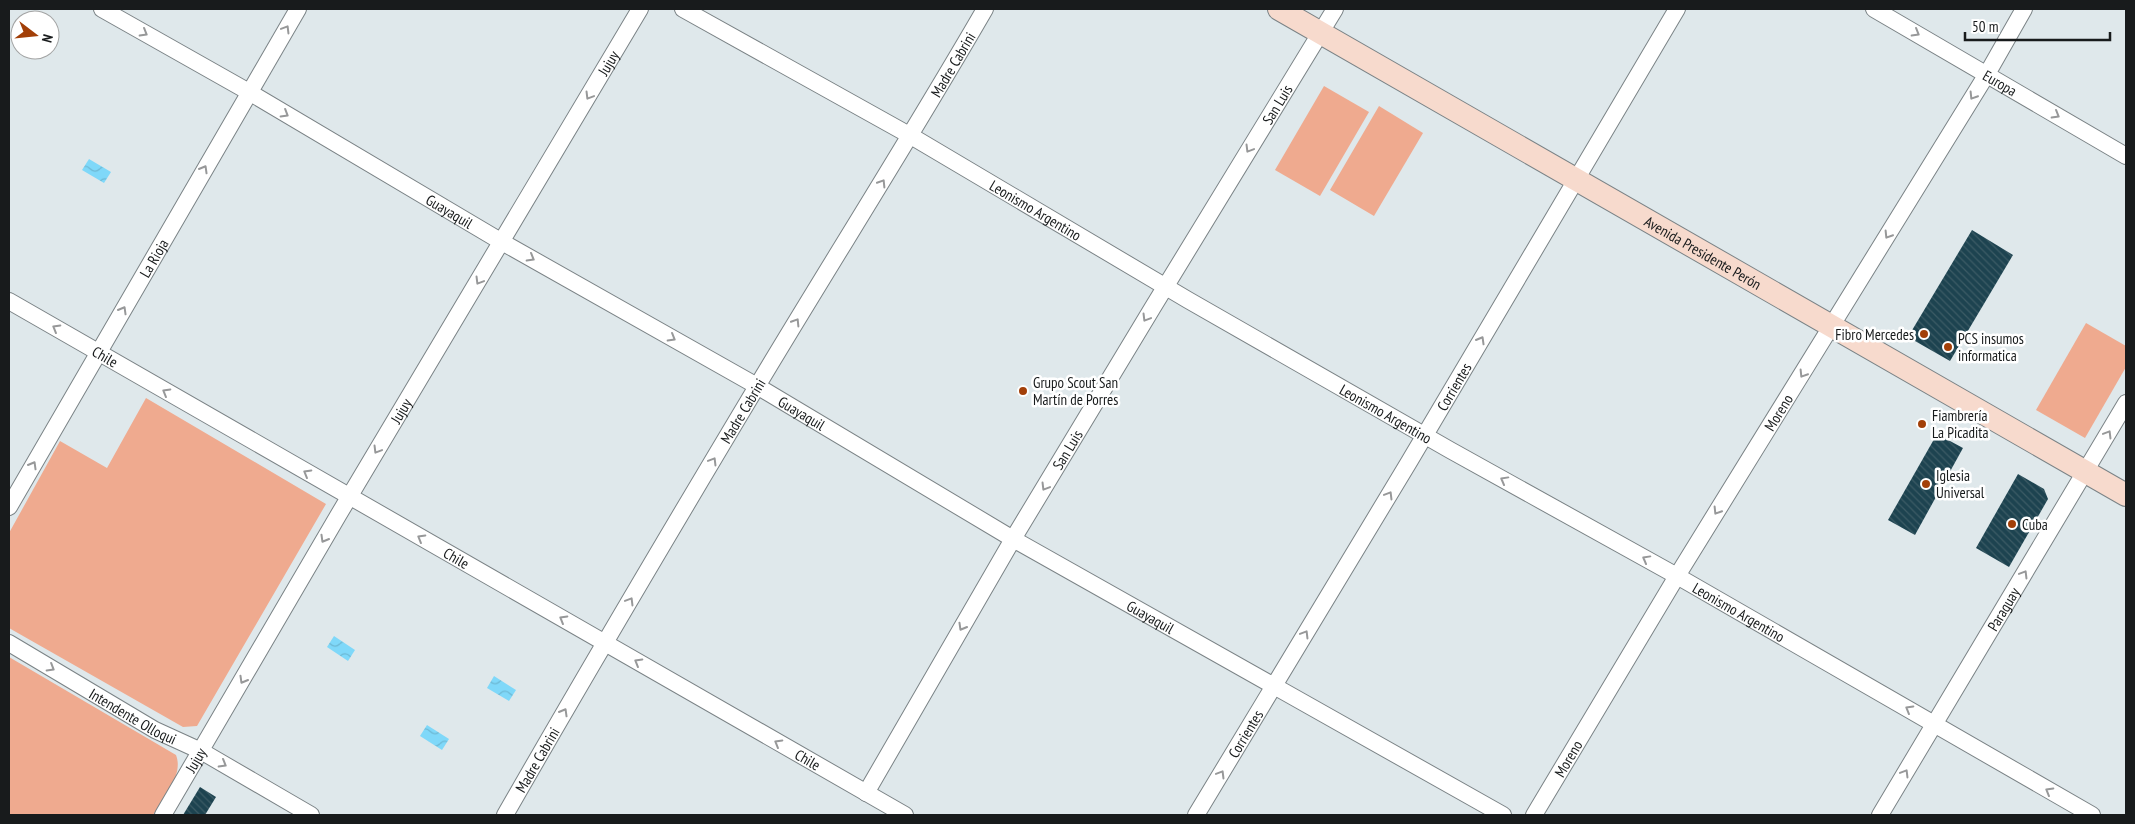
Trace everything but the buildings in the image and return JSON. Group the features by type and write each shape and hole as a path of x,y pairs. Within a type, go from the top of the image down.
{"main road":[{"name":"Avenida Presidente Perón","path":"1279,9 2126,495"}],"street":[{"name":"Guayaquil","path":"102,9 249,92 502,242 757,386 1013,539 1502,815"},
{"name":"La Rioja","path":"9,507 298,9"},
{"name":"Jujuy","path":"163,815 349,497 640,9"},
{"name":"Leonismo Argentino","path":"683,9 911,136 1425,435 1677,576 2092,815"},
{"name":"Madre Cabrini","path":"505,815 757,386 911,136 985,9"},
{"name":"San Luis","path":"866,793 1013,539 1335,9"},
{"name":"Corrientes","path":"1196,815 1425,435 1678,9"},
{"name":"Europa","path":"1874,9 2126,156"},
{"name":"Moreno","path":"1534,815 1677,576 1987,74 2024,9"},
{"name":"Chile","path":"9,301 904,815"},
{"name":"Paraguay","path":"1880,815 2126,403"},
{"name":"Intendente Olloqui","path":"9,643 155,730 201,751 311,815"}],"shaded area":[{"path":"1324,86 1369,112 1320,196 1275,170"},
{"path":"1379,106 1423,133 1374,216 1330,190"},
{"path":"2086,323 2126,346 2126,367 2085,438 2036,410"},
{"path":"146,398 326,504 197,726 183,727 9,628 9,533 60,441 107,468"},
{"path":"9,657 176,755 178,763 175,779 153,815 9,815"}],"water":[{"path":"89,159 111,172 104,183 82,170"},
{"path":"334,636 355,650 348,661 327,647"},
{"path":"494,676 516,690 509,701 487,688"},
{"path":"427,725 449,739 442,750 420,736"}],"place":[{"name":"Fibro Mercedes","path":"1924,334"},
{"name":"PCS insumos informatica","path":"1948,347"},
{"name":"Grupo Scout San Martín de Porres","path":"1023,391"},
{"name":"Fiambrería La Picadita","path":"1922,424"},
{"name":"Iglesia Universal","path":"1926,484"},
{"name":"Cuba","path":"2012,524"}]}
